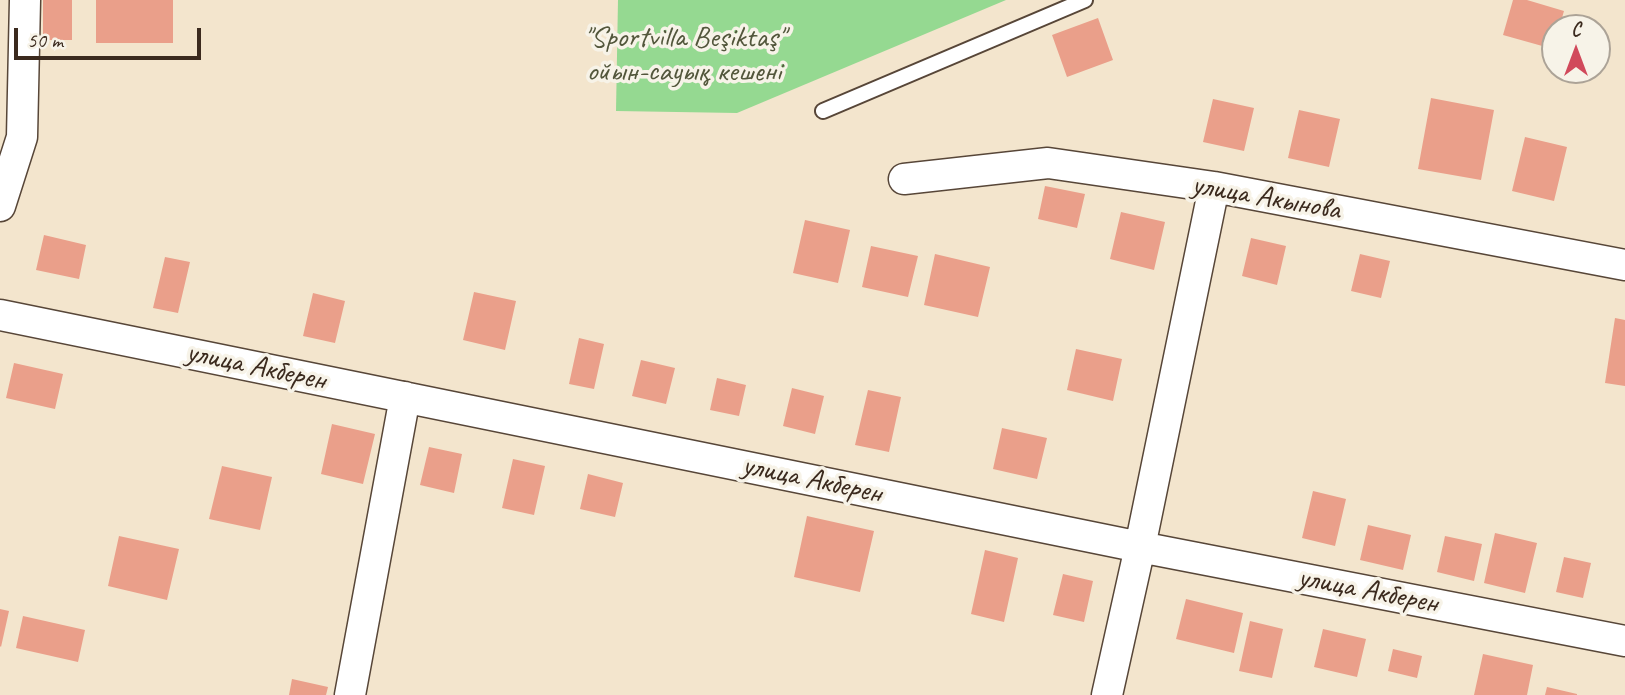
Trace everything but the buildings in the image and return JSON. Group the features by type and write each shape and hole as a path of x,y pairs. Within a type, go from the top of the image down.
{"street":[{"path":"0,206 22,137 25,0"},
{"name":"улица Акынова","path":"904,179 1048,163 1214,187 1625,265"},
{"path":"1107,695 1214,187"},
{"name":"улица Акберен","path":"0,315 1140,547 1625,641"},
{"path":"350,695 405,397"}],"lane":[{"path":"823,111 1085,0"}],"green space":[{"name":"\"Sportvilla Beşiktaş\" ойын-сауық кешені","path":"618,0 1006,0 737,113 616,111"}]}
